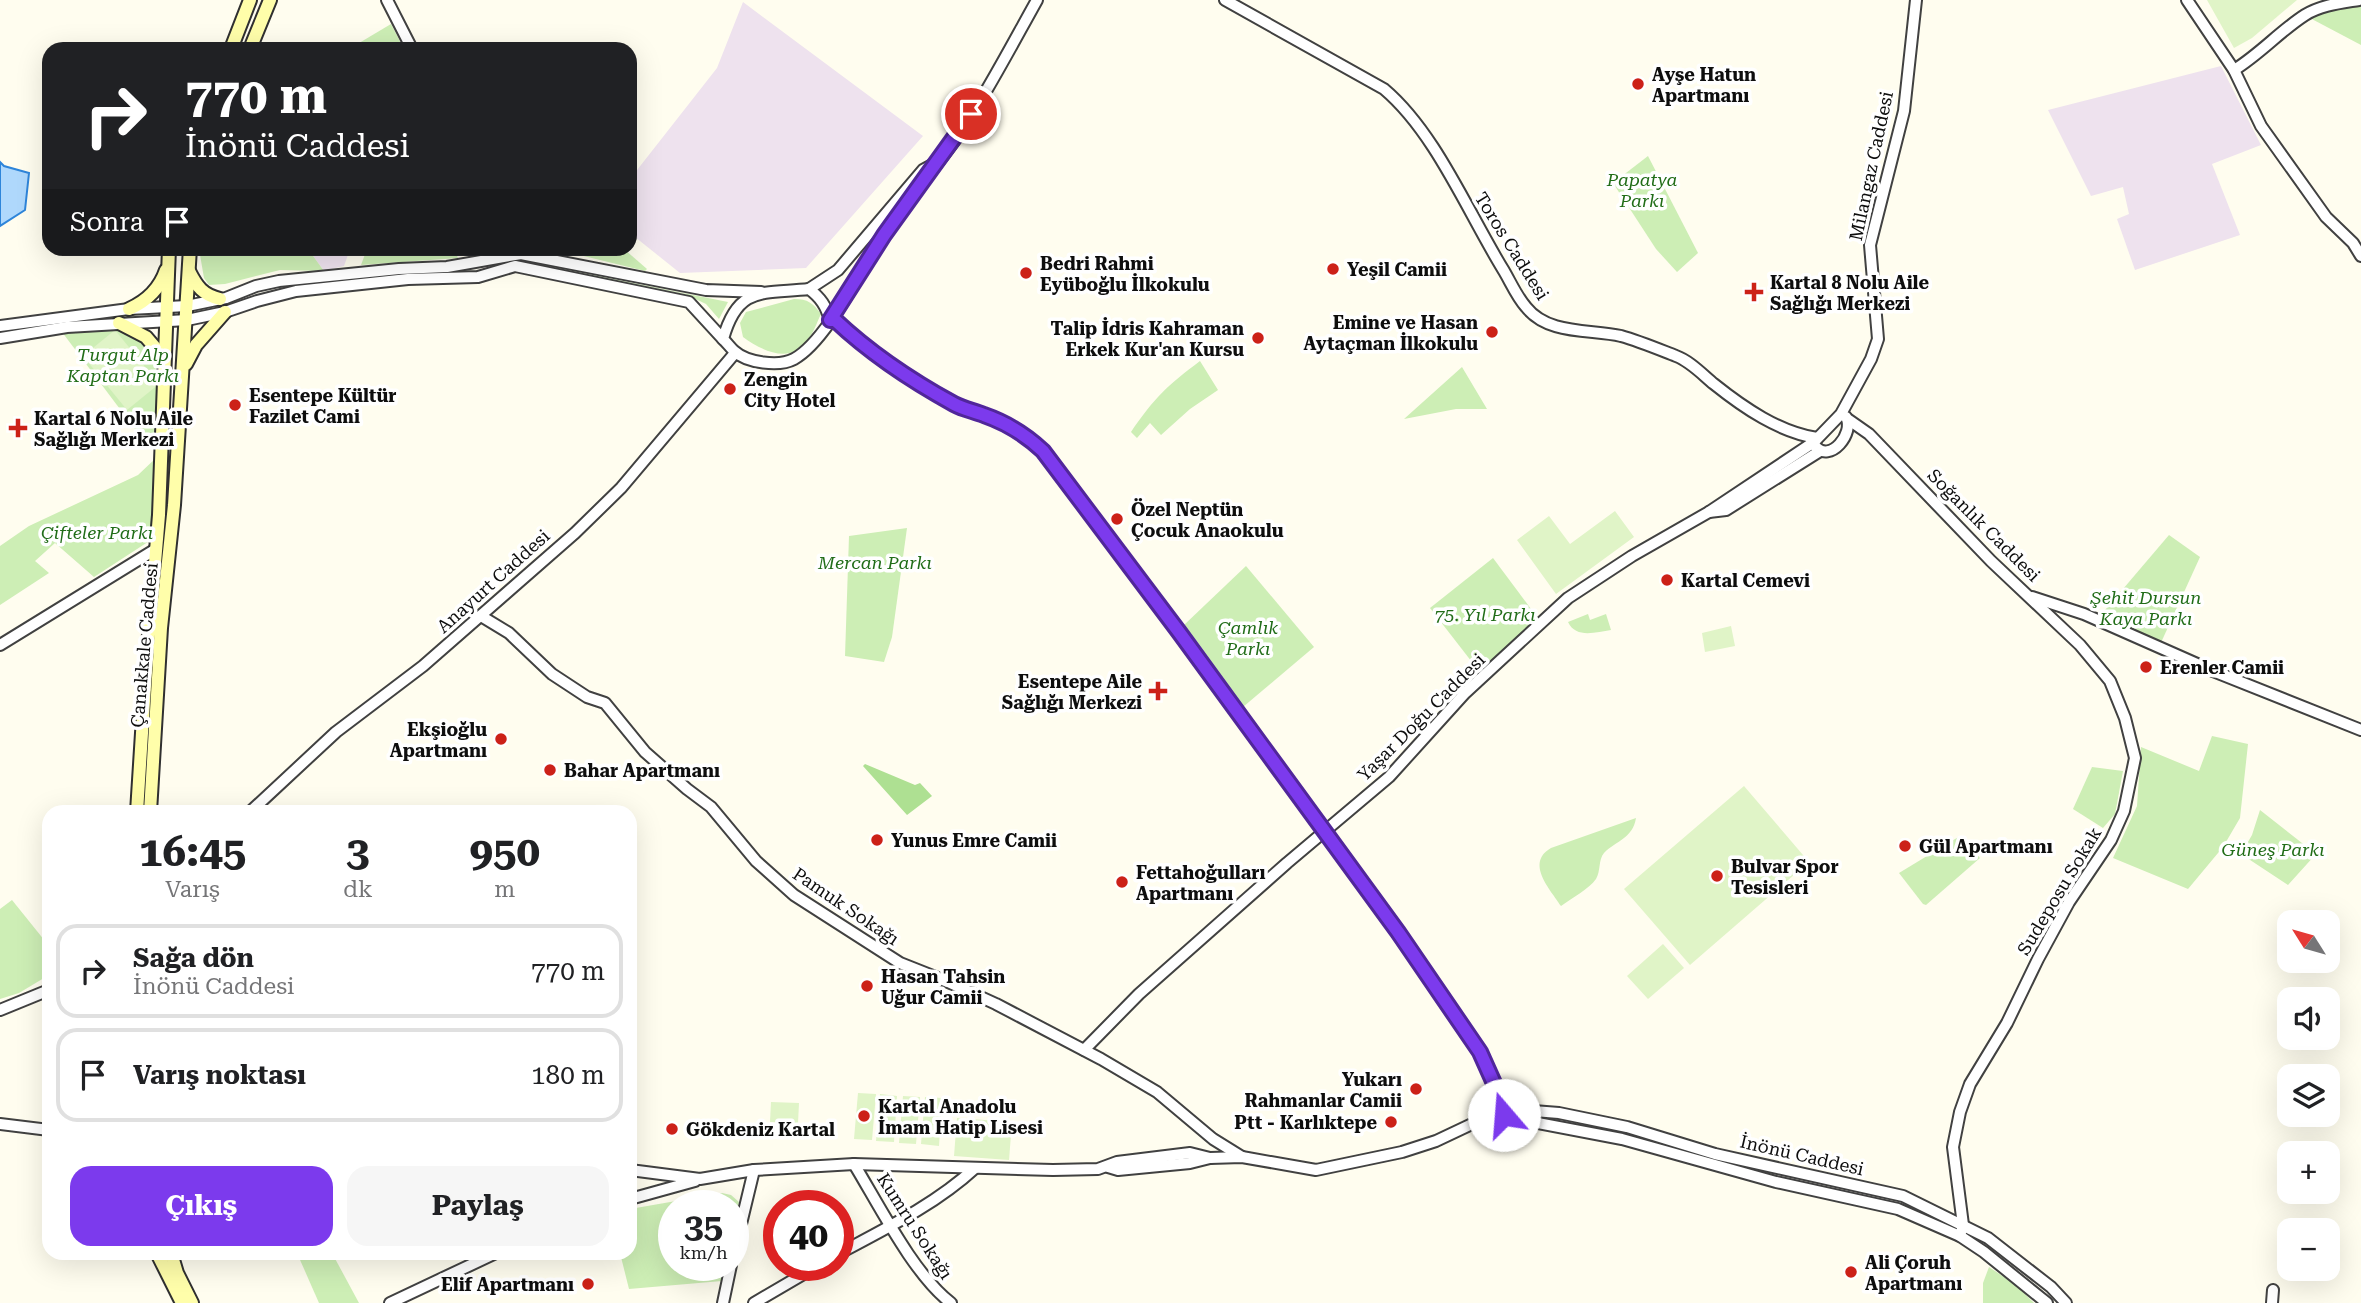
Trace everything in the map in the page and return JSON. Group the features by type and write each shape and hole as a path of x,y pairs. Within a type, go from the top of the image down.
{"main road":[{"path":"233,42 250,0"},
{"path":"253,42 270,0"},
{"name":"Çanakkale Caddesi","path":"138,805 156,549 169,256"},
{"name":"Çanakkale Caddesi","path":"150,805 161,628 174,508 190,256"},
{"path":"129,309 154,292 169,263"},
{"path":"189,271 207,296 220,299"},
{"path":"183,370 195,345 225,312"},
{"path":"119,323 146,337 164,364"},
{"path":"160,1260 182,1303"},
{"path":"172,1260 192,1303"}],"street":[{"path":"387,0 408,42"},
{"path":"0,338 67,327 187,320 296,291 408,279 478,277 515,266 689,302 735,353 759,362 791,361 808,350 884,235 961,130 1037,0"},
{"name":"Toros Caddesi","path":"1225,0 1374,83 1403,105 1423,132 1526,308 1537,317 1563,328 1622,337 1681,358 1735,400 1817,444"},
{"name":"Milangaz Caddesi","path":"1846,421 1878,339 1870,245 1904,111 1916,0"},
{"path":"2187,0 2234,70 2267,134 2326,217 2353,243 2361,256"},
{"path":"2234,70 2256,56 2307,14 2332,5 2359,0"},
{"path":"545,256 706,290 737,293 809,289 838,270 923,170 936,162"},
{"path":"0,326 129,309 187,306 279,281 447,267 498,256"},
{"path":"521,256 522,267"},
{"path":"809,289 820,298 830,320"},
{"path":"723,339 733,311 743,301 761,292"},
{"path":"637,1197 700,1179 754,1170 855,1164 1053,1170 1108,1167 1118,1170 1190,1163 1210,1158 1242,1157 1316,1170 1402,1152 1436,1141 1497,1114 1497,1090 1480,1052 1398,932 1043,451 1028,437 1006,423 957,405 922,385 881,358 835,320 830,320"},
{"name":"Anayurt Caddesi","path":"258,805 336,732 424,666 575,533 621,488 735,353"},
{"path":"1846,421 1832,450 1827,453 1817,444 1846,421"},
{"name":"Soğanlık Caddesi","path":"1846,421 1869,434 1991,561 2029,596 2084,614 2213,671 2361,730"},
{"name":"Yaşar Doğu Caddesi","path":"1084,1050 1139,994 1389,778 1465,693 1568,598 1817,444"},
{"path":"0,645 156,549"},
{"name":"Sudeposu Sokak","path":"1962,1231 1952,1147 1970,1084 2007,1023 2069,902 2111,839 2124,811 2135,758 2125,718 2110,681 2080,645 2029,596"},
{"name":"Pamuk Sokağı","path":"481,616 509,633 552,674 587,697 605,704 645,752 711,807 756,861 794,895 900,963 959,986 1084,1050 1157,1092 1213,1139 1242,1157"},
{"path":"0,1010 42,993"},
{"name":"İnönü Caddesi","path":"1497,1114 1622,1139 1776,1182 1898,1209 1962,1231 2003,1249 2066,1303"},
{"path":"0,1124 42,1129"},
{"name":"Kumru Sokağı","path":"855,1164 890,1226 936,1291 951,1303"},
{"path":"854,1245 960,1182 975,1168"},
{"path":"749,1191 754,1170"},
{"path":"637,1171 700,1179"},
{"path":"646,1195 658,1189 662,1175"},
{"name":"İnönü Caddesi","path":"1962,1231 2047,1303"},
{"path":"390,1303 481,1260"},
{"path":"723,1303 728,1281"},
{"path":"754,1303 792,1281"},
{"path":"2272,1303 2273,1290"}],"shaded area":[{"path":"743,2 923,136 806,268 680,273 637,239 637,170 717,68"},
{"path":"2221,66 2261,145 2212,164 2240,235 2135,270 2117,219 2129,214 2123,187 2091,196 2048,110"},
{"path":"313,256 348,256 344,266 324,271"}],"green space":[{"path":"2207,0 2297,0 2252,38 2234,48"},
{"path":"2361,4 2361,45 2308,17"},
{"path":"391,24 400,42 361,42"},
{"name":"Papatya Parkı","path":"1648,156 1698,253 1677,272 1656,249 1613,183"},
{"path":"200,256 313,256 324,271 280,270 225,284 209,285 204,278"},
{"path":"364,256 458,258 361,265"},
{"path":"584,256 632,256 647,269 645,271"},
{"path":"524,261 728,302 719,319 706,304 685,294"},
{"path":"794,299 810,302 821,314 810,337 801,348 785,354 776,353 767,351 743,337 740,323 746,312"},
{"name":"Turgut Alp Kaptan Parkı","path":"109,324 140,337 159,365 156,445 150,449 62,332"},
{"path":"115,330 159,384 127,410 83,356"},
{"path":"1200,361 1218,390 1190,409 1161,435 1150,423 1137,438 1131,432 1147,410 1170,385"},
{"path":"1462,367 1487,409 1456,409 1404,419"},
{"name":"Çifteler Parkı","path":"157,457 154,538 94,577 55,543 35,561 49,573 0,605 0,546 29,526 138,475"},
{"path":"1615,511 1634,537 1556,594 1517,540 1549,516 1570,544"},
{"name":"Mercan Parkı","path":"907,528 892,637 884,662 845,656 849,536"},
{"name":"Şehit Dursun Kaya Parkı","path":"2169,535 2200,557 2159,647 2100,616"},
{"name":"75. Yıl Parkı","path":"1493,558 1537,617 1482,675 1430,608"},
{"name":"Çamlık Parkı","path":"1246,566 1314,647 1243,707 1184,625"},
{"path":"1588,614 1590,620 1606,614 1611,630 1581,633 1568,622"},
{"path":"1731,626 1735,646 1705,652 1702,633"},
{"path":"2212,736 2248,744 2240,818 2223,847 2188,889 2113,858 2137,806 2141,747 2199,771"},
{"path":"865,764 915,785 920,783 932,796 907,815 863,766"},
{"path":"2092,767 2123,771 2115,814 2103,828 2073,809"},
{"name":"Bulvar Spor Tesisleri","path":"1744,786 1809,862 1690,965 1624,889"},
{"name":"Güneş Parkı","path":"2260,810 2316,854 2288,885 2241,854 2252,835"},
{"path":"1636,818 1628,835 1604,853 1598,876 1593,883 1561,906 1542,876 1540,861 1544,854 1551,848"},
{"path":"1960,836 1980,858 1926,905 1923,904 1899,873"},
{"path":"12,900 42,937 42,979 19,993 0,999 0,909"},
{"path":"1663,944 1684,968 1648,999 1627,976"},
{"path":"858,1093 876,1094 872,1140 854,1139"},
{"path":"880,1094 897,1096 894,1142 876,1141"},
{"path":"903,1096 920,1097 916,1144 899,1143"},
{"path":"925,1097 942,1098 939,1146 921,1144"},
{"path":"771,1102 799,1103 798,1123 770,1122"},
{"path":"957,1118 1012,1122 1009,1160 954,1156"},
{"path":"658,1204 658,1281 722,1281 629,1289 622,1260 637,1260 637,1208"},
{"path":"300,1260 336,1260 359,1303 319,1303"},
{"path":"1989,1267 2016,1285 2034,1303 1983,1303 1983,1283"}],"water":[{"path":"0,162 4,166 29,173 25,210 0,226"}],"place":[{"name":"Ayşe Hatun Apartmanı","path":"1638,84"},
{"name":"Yeşil Camii","path":"1333,269"},
{"name":"Bedri Rahmi Eyüboğlu İlkokulu","path":"1026,273"},
{"name":"Kartal 8 Nolu Aile Sağlığı Merkezi","path":"1754,292"},
{"name":"Emine ve Hasan Aytaçman İlkokulu","path":"1492,332"},
{"name":"Talip İdris Kahraman Erkek Kur'an Kursu","path":"1258,338"},
{"name":"Zengin City Hotel","path":"730,389"},
{"name":"Esentepe Kültür Fazilet Cami","path":"235,405"},
{"name":"Kartal 6 Nolu Aile Sağlığı Merkezi","path":"18,428"},
{"name":"Özel Neptün Çocuk Anaokulu","path":"1117,519"},
{"name":"Kartal Cemevi","path":"1667,580"},
{"name":"Erenler Camii","path":"2146,667"},
{"name":"Esentepe Aile Sağlığı Merkezi","path":"1158,691"},
{"name":"Ekşioğlu Apartmanı","path":"501,739"},
{"name":"Bahar Apartmanı","path":"550,770"},
{"name":"Yunus Emre Camii","path":"877,840"},
{"name":"Gül Apartmanı","path":"1905,846"},
{"name":"Bulvar Spor Tesisleri","path":"1717,876"},
{"name":"Fettahoğulları Apartmanı","path":"1122,882"},
{"name":"Hasan Tahsin Uğur Camii","path":"867,986"},
{"name":"Yukarı Rahmanlar Camii","path":"1416,1089"},
{"name":"Kartal Anadolu İmam Hatip Lisesi","path":"864,1116"},
{"name":"Ptt - Karlıktepe","path":"1391,1122"},
{"name":"Gökdeniz Kartal","path":"672,1129"},
{"name":"Ali Çoruh Apartmanı","path":"1851,1272"},
{"name":"Elif Apartmanı","path":"588,1284"}],"route":[{"path":"971,114 884,235 830,320 835,320 881,358 922,385 957,405 1006,423 1028,437 1043,451 1398,932 1480,1052 1497,1090 1504,1115"}]}
